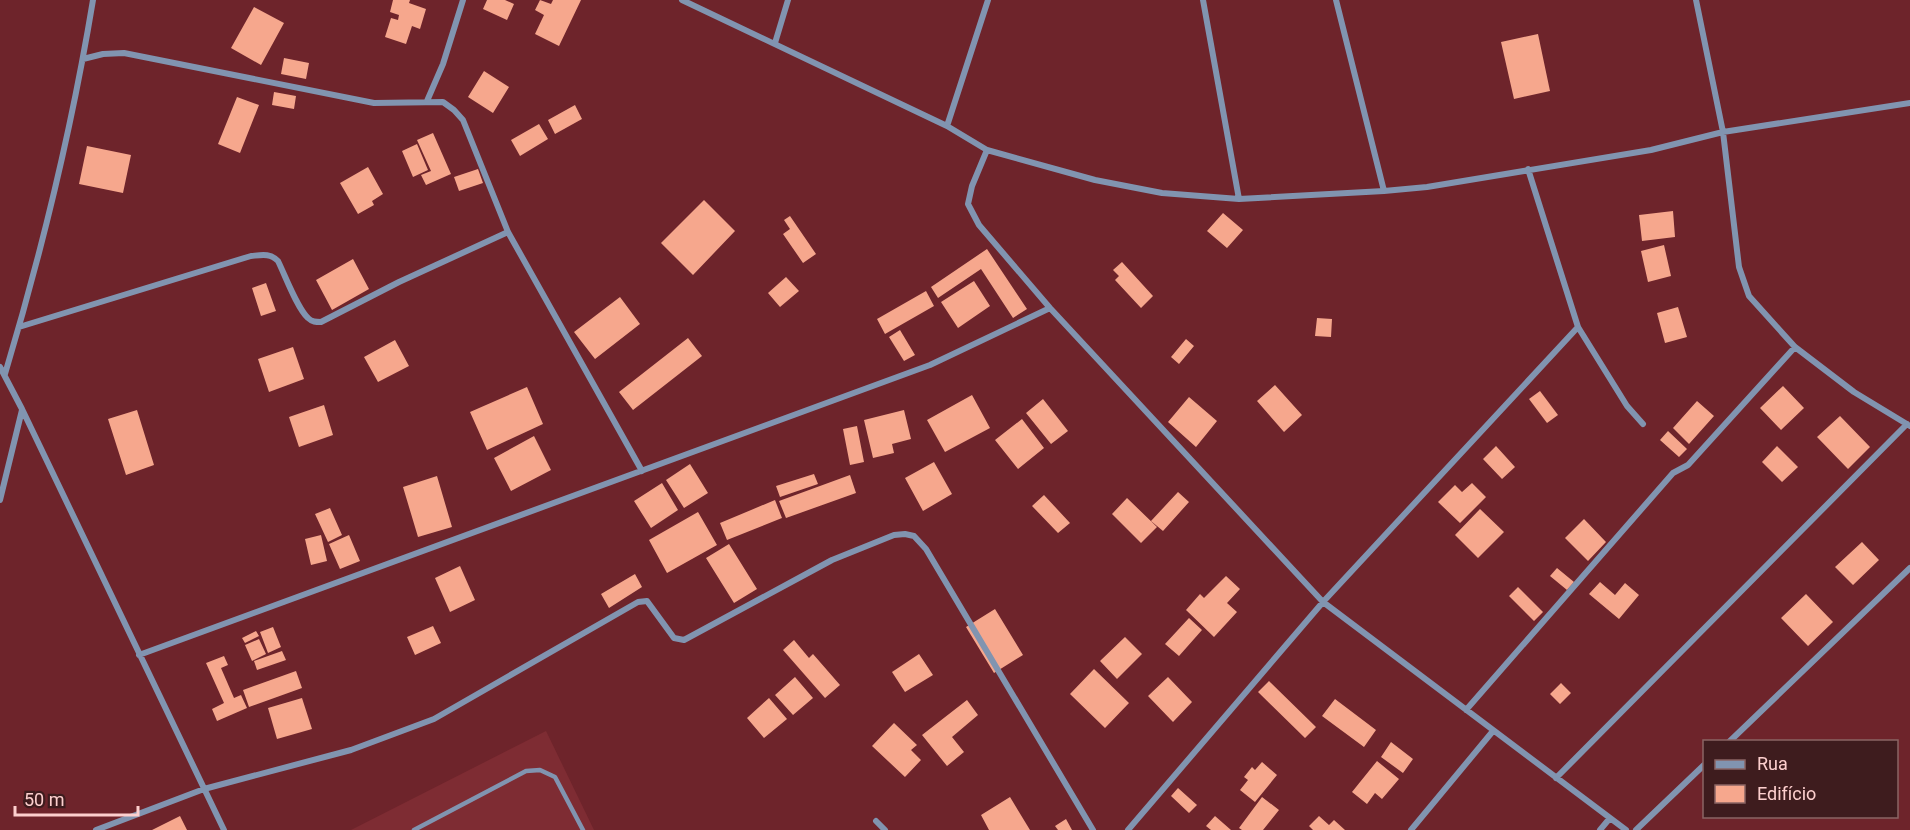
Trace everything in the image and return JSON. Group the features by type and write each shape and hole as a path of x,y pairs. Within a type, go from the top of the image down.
{"street":[{"path":"5,374 55,195 93,0"},
{"path":"428,101 463,0"},
{"path":"682,0 947,126 987,150 1095,180 1162,193 1239,199 1426,187 1651,150 1723,132 1910,103"},
{"path":"775,43 788,0"},
{"path":"947,126 988,0"},
{"path":"1203,0 1239,199"},
{"path":"1336,0 1384,191"},
{"path":"1556,778 1908,425 1854,392 1796,346 1749,296 1739,267 1723,132 1696,0"},
{"path":"83,59 103,54 124,53 374,103 443,102 454,110 463,120 508,232 642,471"},
{"path":"987,150 972,186 968,204 979,225 1050,308 1323,602 1626,830"},
{"path":"1528,169 1578,327 1627,406 1643,424"},
{"path":"19,327 251,256 265,254 274,256 279,261 308,318 314,322 321,322 399,282 508,232"},
{"path":"139,655 930,364 1050,308"},
{"path":"1128,830 1323,602 1578,327"},
{"path":"1466,710 1673,473 1688,465 1796,346"},
{"path":"0,367 224,830"},
{"path":"0,500 22,410"},
{"path":"96,830 204,789 351,750 434,719 638,602 647,601 674,638 684,640 832,560 894,535 905,534 914,536 926,549 1093,830"},
{"path":"1730,740 1910,568"},
{"path":"1411,830 1493,731"},
{"path":"1636,830 1703,766"},
{"path":"1600,830 1610,818"},
{"path":"876,821 885,830"}],"lane":[{"path":"414,830 423,828 526,771 540,770 555,777 583,830"}],"shaded area":[{"path":"546,731 594,830 351,830"}],"building":[{"path":"393,0 410,0 409,3 426,9 420,29 412,26 406,44 385,37 391,18 398,20 399,15 390,12"},
{"path":"487,0 505,0 514,4 507,20 483,9"},
{"path":"540,0 551,4 553,0 581,0 559,46 535,34 544,15 535,10"},
{"path":"254,7 284,23 261,65 231,48"},
{"path":"1538,34 1550,91 1514,99 1501,42"},
{"path":"284,58 309,63 306,79 281,74"},
{"path":"484,71 509,87 493,113 468,97"},
{"path":"274,92 296,96 294,109 272,105"},
{"path":"237,97 259,105 240,153 218,144"},
{"path":"575,105 582,119 555,134 548,120"},
{"path":"539,124 548,139 520,156 511,140"},
{"path":"433,133 451,174 426,185 421,175 431,171 417,140"},
{"path":"417,144 428,170 413,177 402,151"},
{"path":"87,146 131,155 123,193 79,184"},
{"path":"368,167 383,194 372,201 374,205 358,214 340,183"},
{"path":"478,169 483,183 459,191 454,177"},
{"path":"704,200 735,231 693,275 661,243"},
{"path":"1673,211 1675,237 1642,241 1639,215"},
{"path":"1223,213 1243,230 1227,248 1207,231"},
{"path":"790,216 816,254 803,263 783,234 790,229 784,220"},
{"path":"1664,245 1671,276 1648,282 1641,251"},
{"path":"987,249 1027,309 1013,318 981,269 938,298 931,287"},
{"path":"353,259 369,289 332,310 316,280"},
{"path":"1122,262 1153,296 1141,308 1115,280 1119,276 1113,270"},
{"path":"786,277 799,291 780,307 768,293"},
{"path":"974,281 990,306 958,328 941,302"},
{"path":"266,283 276,311 261,316 252,288"},
{"path":"926,291 934,306 885,334 877,319"},
{"path":"620,297 640,324 595,359 574,332"},
{"path":"1678,307 1687,337 1665,343 1657,313"},
{"path":"1317,318 1332,319 1331,337 1315,336"},
{"path":"900,330 915,355 904,361 889,337"},
{"path":"688,338 702,356 633,410 619,392"},
{"path":"1186,339 1194,346 1179,364 1171,357"},
{"path":"395,340 409,366 378,382 364,357"},
{"path":"293,347 304,379 269,392 258,359"},
{"path":"1275,385 1302,415 1284,432 1257,401"},
{"path":"1783,386 1804,408 1781,430 1760,408"},
{"path":"527,387 543,424 487,450 470,412"},
{"path":"1540,391 1558,415 1547,423 1529,399"},
{"path":"972,395 990,428 945,452 927,420"},
{"path":"1189,397 1217,421 1196,447 1168,422"},
{"path":"1043,399 1068,431 1051,444 1026,413"},
{"path":"1697,401 1714,416 1689,444 1673,428"},
{"path":"324,405 333,435 299,447 289,417"},
{"path":"137,410 154,465 126,475 108,419"},
{"path":"904,410 911,439 892,444 894,453 873,458 864,420"},
{"path":"1840,416 1870,447 1848,469 1817,437"},
{"path":"1022,419 1044,448 1018,469 995,440"},
{"path":"857,426 864,462 850,465 843,429"},
{"path":"1668,431 1687,449 1679,457 1660,440"},
{"path":"534,436 551,470 511,491 494,458"},
{"path":"1496,446 1515,467 1502,479 1483,459"},
{"path":"1777,446 1798,467 1782,482 1762,462"},
{"path":"934,462 952,494 923,511 905,478"},
{"path":"690,464 708,493 684,508 666,480"},
{"path":"814,474 818,484 780,497 776,486"},
{"path":"850,475 856,493 786,518 779,501"},
{"path":"437,476 452,527 418,537 403,487"},
{"path":"662,483 678,510 651,528 634,501"},
{"path":"1472,483 1486,497 1460,523 1438,502 1455,485 1462,492"},
{"path":"1178,492 1189,502 1163,531 1151,521"},
{"path":"1044,495 1070,523 1058,533 1032,506"},
{"path":"1127,498 1157,527 1141,543 1112,514"},
{"path":"775,500 782,518 727,540 720,523"},
{"path":"330,508 342,535 328,542 315,514"},
{"path":"1480,509 1504,532 1478,558 1455,535"},
{"path":"698,512 717,545 667,573 649,540"},
{"path":"1584,519 1606,542 1588,561 1565,538"},
{"path":"321,535 327,561 311,565 305,539"},
{"path":"349,535 360,561 340,569 329,544"},
{"path":"1862,542 1879,560 1853,585 1835,567"},
{"path":"729,544 757,589 734,603 706,558"},
{"path":"460,566 475,600 450,612 435,578"},
{"path":"1557,568 1574,582 1567,590 1550,576"},
{"path":"635,574 642,587 609,608 601,594"},
{"path":"1226,576 1240,589 1227,603 1237,612 1214,637 1186,610 1200,594 1204,598"},
{"path":"1600,582 1615,595 1625,583 1639,595 1619,619 1589,594"},
{"path":"1518,587 1543,612 1534,621 1509,596"},
{"path":"1806,594 1833,622 1808,646 1781,618"},
{"path":"995,609 1023,655 994,673 966,627"},
{"path":"1189,618 1202,630 1179,656 1165,644"},
{"path":"433,626 441,643 415,655 407,637"},
{"path":"273,627 281,647 268,653 260,632"},
{"path":"256,631 259,636 245,643 242,638"},
{"path":"1125,637 1142,654 1117,679 1100,661"},
{"path":"259,639 266,654 252,661 245,645"},
{"path":"794,640 809,658 813,654 840,685 825,698 783,650"},
{"path":"282,651 286,660 257,670 254,661"},
{"path":"919,654 933,675 905,692 892,672"},
{"path":"224,656 228,665 221,668 234,698 241,695 247,708 217,721 212,709 224,703 206,663"},
{"path":"1094,669 1129,703 1105,728 1070,694"},
{"path":"296,671 302,688 249,707 243,690"},
{"path":"795,677 813,698 793,715 775,695"},
{"path":"1168,677 1192,702 1173,722 1148,696"},
{"path":"1269,681 1316,727 1305,738 1258,692"},
{"path":"1561,683 1571,693 1560,704 1550,694"},
{"path":"302,698 312,729 277,739 268,708"},
{"path":"769,698 787,719 764,738 747,718"},
{"path":"1335,699 1376,730 1364,747 1322,716"},
{"path":"967,700 978,715 952,737 964,752 947,766 922,735"},
{"path":"894,723 917,745 911,750 921,760 905,777 872,746"},
{"path":"1391,742 1413,759 1403,773 1381,757"},
{"path":"1377,761 1399,779 1382,799 1375,793 1367,804 1352,792"},
{"path":"1262,762 1277,775 1255,802 1240,790 1248,780 1244,777 1252,767 1255,770"},
{"path":"1178,788 1197,805 1189,813 1171,796"},
{"path":"1010,797 1030,830 989,830 981,815"},
{"path":"1262,797 1279,810 1263,830 1239,828"},
{"path":"180,816 187,830 152,830"},
{"path":"1215,816 1231,830 1211,830 1206,826"},
{"path":"1319,816 1329,825 1334,820 1345,830 1313,830 1309,826"},
{"path":"1066,819 1072,830 1058,830 1055,826"}]}
